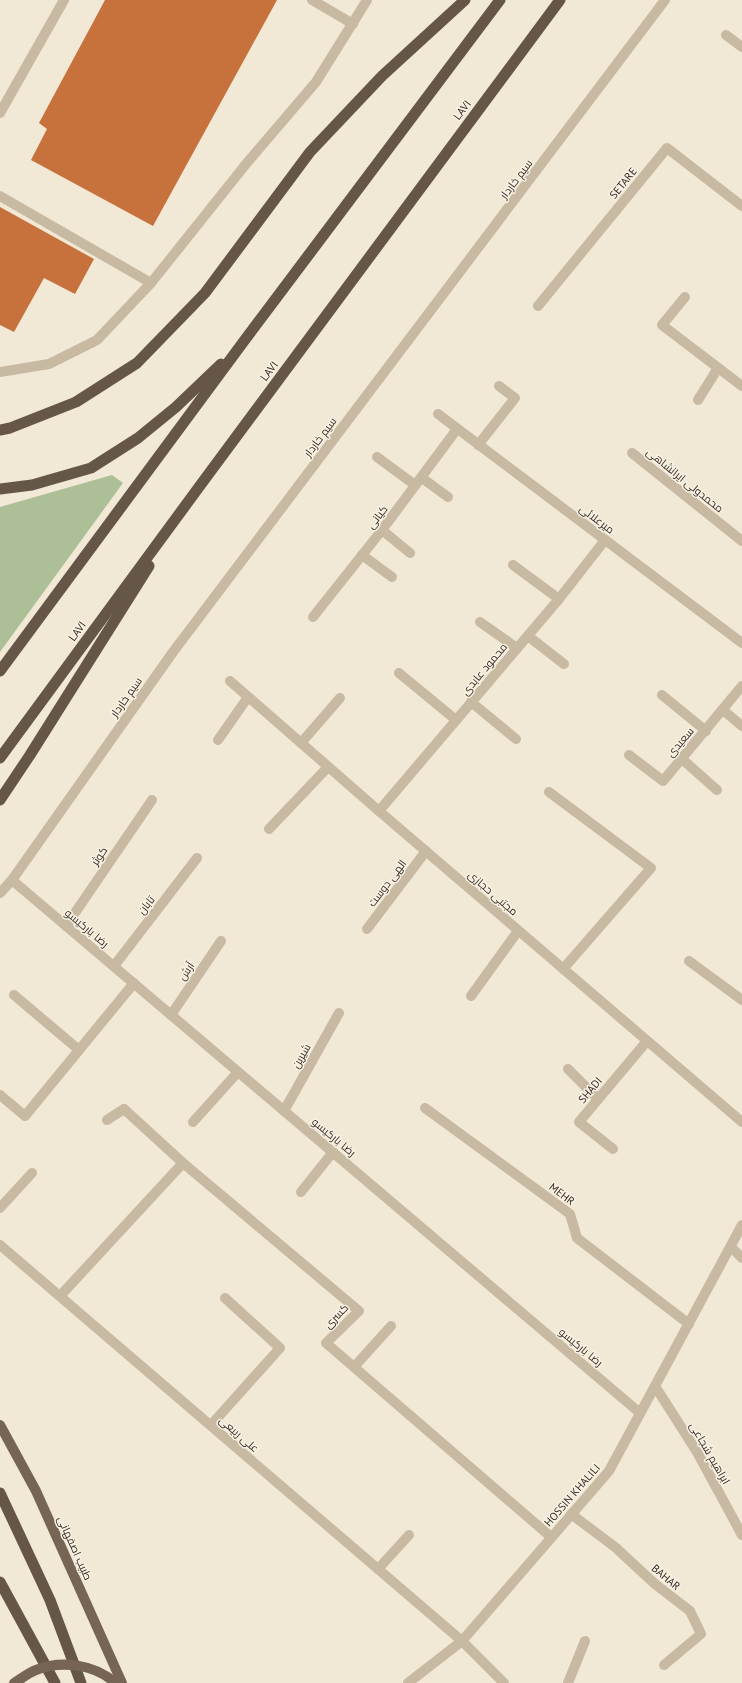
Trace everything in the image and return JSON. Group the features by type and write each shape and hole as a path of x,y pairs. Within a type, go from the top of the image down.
{"highway":[{"path":"0,430 10,428 76,402 137,363 205,293 310,152 382,76 465,0"},
{"path":"0,671 244,341 500,0"},
{"name":"LAVI","path":"0,758 560,0"},
{"path":"0,489 32,485 90,468 138,438 176,407 244,341"},
{"path":"0,800 199,487"},
{"path":"0,1493 50,1600 81,1683"},
{"path":"0,1582 55,1683"}],"main road":[{"name":"طبیب اصفهانی","path":"0,1425 36,1491 122,1683"},
{"path":"14,1683 36,1670 60,1665 86,1667 109,1678 115,1683"}],"street":[{"path":"0,114 64,0"},
{"path":"312,0 353,24"},
{"path":"0,372 49,364 96,340 151,283 246,164 316,82 367,0"},
{"name":"سیم خاردار","path":"0,893 12,880 173,652 665,0"},
{"path":"726,35 742,47"},
{"name":"SETARE","path":"538,306 667,148 742,206"},
{"path":"0,196 151,283"},
{"path":"685,297 662,325 742,386"},
{"path":"698,400 718,368"},
{"path":"478,445 515,398 498,386"},
{"name":"میرعلائی","path":"438,414 742,643"},
{"name":"کیانی","path":"312,617 382,530 457,429"},
{"name":"محمدولی ایرانشاهی","path":"632,453 742,541"},
{"path":"377,457 418,482 448,497"},
{"path":"382,530 410,553"},
{"name":"محمود عابدی","path":"378,811 559,599 605,540"},
{"path":"362,555 392,577"},
{"path":"513,565 559,599"},
{"path":"480,622 517,648"},
{"path":"528,636 564,664"},
{"path":"399,673 456,720"},
{"name":"مجتبی حجازی","path":"230,681 378,811 742,1122"},
{"name":"سعیدی","path":"629,755 663,781 742,686"},
{"path":"662,695 706,730"},
{"path":"218,740 248,697"},
{"path":"301,743 340,698"},
{"path":"471,702 516,739"},
{"path":"723,710 742,726"},
{"path":"682,759 717,790"},
{"path":"269,830 328,767"},
{"path":"549,792 651,868 563,969"},
{"name":"کوثر","path":"66,926 152,800"},
{"name":"الهی دوست","path":"367,929 426,851"},
{"name":"تابان","path":"114,966 197,858"},
{"name":"رضا بارکیسو","path":"12,880 640,1413"},
{"path":"471,996 518,931"},
{"name":"آرش","path":"171,1015 222,941"},
{"path":"689,961 742,1000"},
{"path":"0,1095 25,1116 134,983"},
{"path":"14,995 79,1050"},
{"name":"شیرین","path":"284,1111 339,1013"},
{"name":"SHADI","path":"613,1149 578,1122 647,1041"},
{"path":"568,1069 598,1099"},
{"path":"193,1122 238,1072"},
{"name":"MEHR","path":"425,1108 570,1214 577,1238 689,1324"},
{"name":"کسری","path":"107,1120 124,1109 183,1163 359,1311 326,1343 551,1538"},
{"path":"301,1192 333,1152"},
{"path":"60,1296 183,1163"},
{"path":"0,1208 32,1173"},
{"name":"HOSSIN KHALILI","path":"408,1683 462,1641 609,1471 742,1225"},
{"name":"علی ربیعی","path":"0,1245 462,1641 504,1683"},
{"path":"731,1247 742,1258"},
{"path":"211,1425 280,1348 226,1298"},
{"path":"354,1367 391,1326"},
{"name":"ابراهیم شجاعی","path":"655,1386 697,1452 742,1535"},
{"name":"BAHAR","path":"571,1514 615,1547 655,1584 690,1611 701,1634 664,1665"},
{"path":"378,1569 409,1536"},
{"path":"568,1683 585,1641"}],"green space":[{"path":"112,475 123,483 0,652 0,507"}],"building":[{"path":"105,0 277,0 153,226 31,160 47,129 39,123"},
{"path":"0,207 94,259 75,294 44,278 14,332 0,325"}]}
